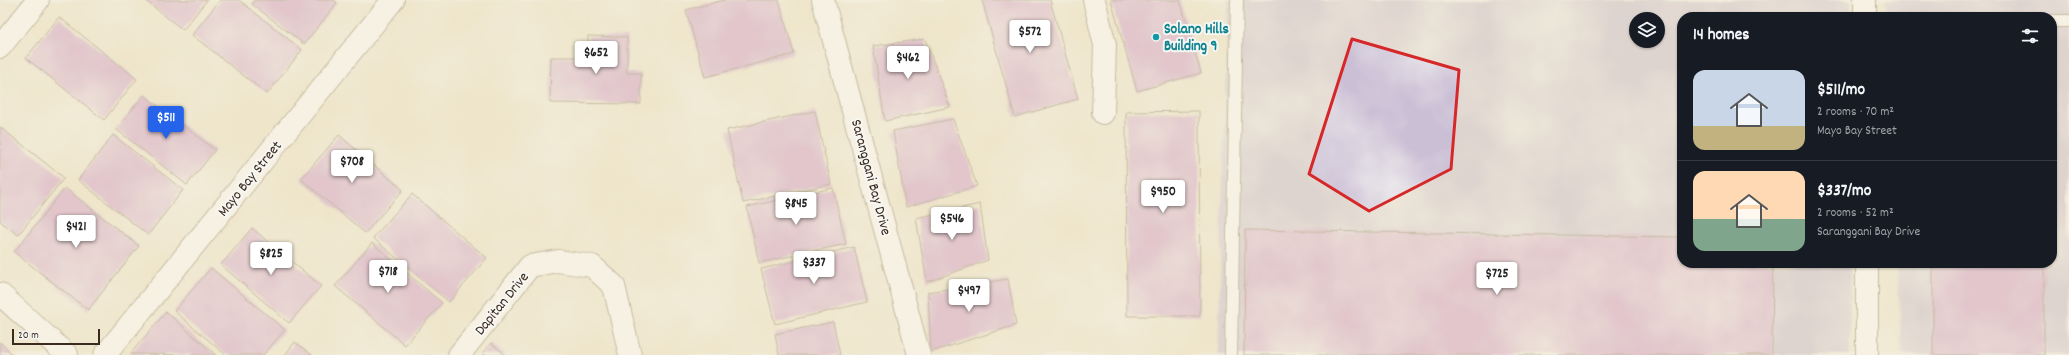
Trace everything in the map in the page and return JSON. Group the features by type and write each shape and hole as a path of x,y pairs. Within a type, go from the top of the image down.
{"street":[{"name":"Mayo Bay Street","path":"105,355 392,0"},
{"name":"Saranggani Bay Drive","path":"823,0 919,355"},
{"path":"1094,0 1105,45 1103,113"},
{"path":"1865,0 1865,12"},
{"path":"0,46 36,1"},
{"name":"Dapitan Drive","path":"459,355 530,266 558,260 592,266 614,286 630,355"},
{"path":"1867,268 1868,355"},
{"path":"0,294 67,355"}],"lane":[{"path":"1231,355 1237,0"},
{"path":"2057,21 2069,20"}],"highlighted area":[{"path":"1352,39 1459,70 1451,169 1369,211 1309,174"}],"shaded area":[{"path":"1228,0 1851,0 1851,12 1677,12 1677,268 1850,268 1850,355 1218,355"},
{"path":"1885,0 2069,0 2069,355 1902,355 1897,268 2057,268 2057,12 1886,12"}],"building":[{"path":"145,0 207,0 183,30"},
{"path":"220,0 239,0 302,50 267,94 192,35"},
{"path":"255,0 334,0 337,3 304,44 252,4"},
{"path":"724,0 779,0 794,54 705,77 686,10"},
{"path":"982,0 1050,0 1078,99 1015,117"},
{"name":"Solano Hills Building 9","path":"1111,0 1180,0 1201,73 1137,91"},
{"path":"59,17 137,79 104,120 26,58"},
{"path":"588,36 627,37 627,73 641,73 641,104 550,103 551,57 588,57"},
{"path":"925,39 950,107 885,121 873,46"},
{"path":"144,95 215,150 187,185 116,129"},
{"path":"815,111 831,184 743,203 727,130"},
{"path":"1199,111 1200,316 1127,316 1126,112"},
{"path":"953,119 977,186 906,207 893,131"},
{"path":"0,127 64,178 18,235 0,221"},
{"path":"113,135 183,190 148,235 78,180"},
{"path":"339,135 403,190 365,233 301,179"},
{"path":"65,188 139,246 88,310 14,252"},
{"path":"833,188 846,244 759,263 747,207"},
{"path":"412,194 487,258 449,302 373,238"},
{"path":"980,204 988,260 927,282 916,218"},
{"path":"252,228 321,286 289,323 221,265"},
{"path":"1245,230 1677,237 1677,268 1773,268 1772,355 1244,355"},
{"path":"372,243 442,303 405,345 335,286"},
{"path":"854,247 867,302 775,324 761,269"},
{"path":"211,268 285,330 263,355 226,355 174,311"},
{"path":"1933,268 2044,268 2044,355 1933,355"},
{"path":"1008,279 1016,325 931,352 928,292"},
{"path":"166,312 216,355 130,354"},
{"path":"833,322 840,355 779,355 775,334"},
{"path":"0,342 13,355 0,355"},
{"path":"295,342 312,355 285,355"},
{"path":"491,343 506,355 482,355"}],"place":[{"name":"Solano Hills Building 9","path":"1156,37"}]}
